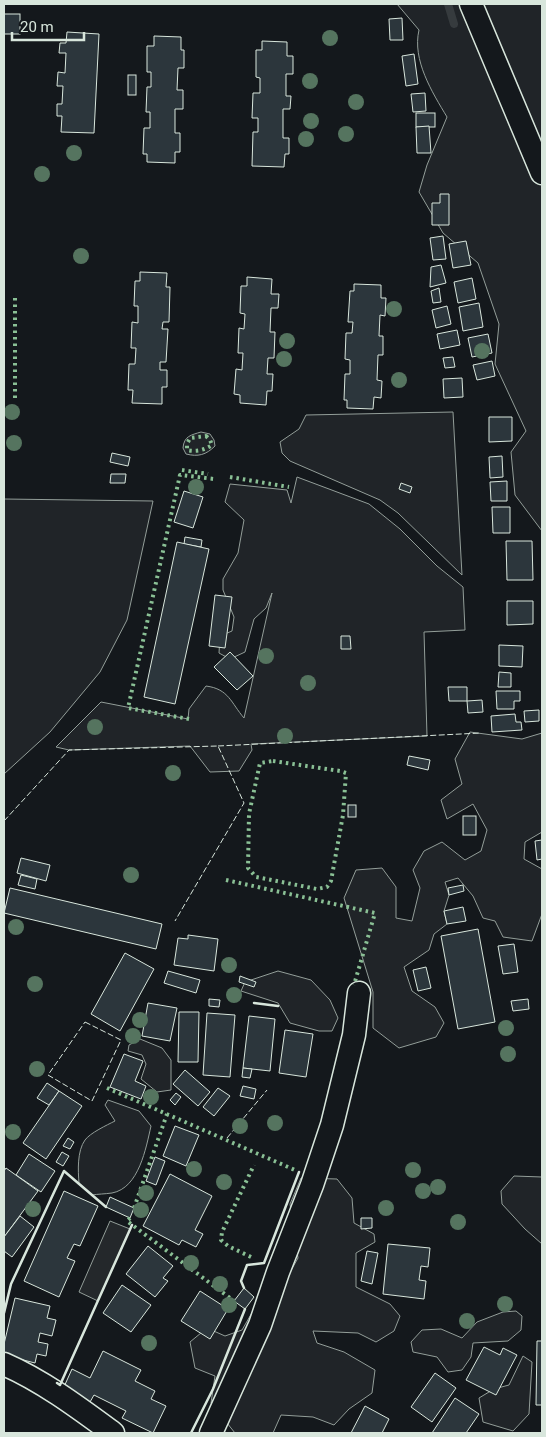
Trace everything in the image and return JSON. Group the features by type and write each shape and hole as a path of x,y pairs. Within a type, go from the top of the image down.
{"street":[{"path":"471,4 542,173"},
{"path":"211,1433 260,1325 278,1272 312,1185 332,1125 354,1035 359,993"},
{"path":"4,1364 20,1371 80,1409 113,1433"}],"shaded area":[{"path":"397,4 542,4 542,531 515,495 511,452 526,431 495,364 499,324 478,263 443,233 419,192 427,165 447,117 430,86 421,64 418,53 419,30"},
{"path":"453,412 462,575 398,513 380,500 290,461 282,453 280,442 299,429 306,415"},
{"path":"201,432 210,434 215,446 202,454 186,454 183,448 186,438"},
{"path":"297,477 369,504 400,529 437,566 463,587 465,630 424,632 427,736 251,744 252,750 239,771 210,772 190,746 69,750 56,747 101,702 188,719 189,709 206,686 225,693 244,718 272,593 266,608 254,619 245,652 230,659 219,653 220,636 232,631 234,617 223,590 223,579 238,553 244,520 225,502 230,484 287,490 291,503"},
{"path":"4,499 153,501 127,620 100,672 50,732 4,774"},
{"path":"470,732 522,739 542,733 542,832 525,842 524,859 542,869 542,914 532,941 503,937 495,921 483,918 473,896 458,878 445,882 449,895 444,911 447,924 434,934 429,950 404,967 412,991 435,1007 444,1023 436,1037 399,1048 373,1028 373,992 344,898 356,870 382,868 396,887 396,918 412,921 420,888 413,870 424,851 442,842 465,860 481,851 487,830 473,804 447,819 441,800 462,784 455,759"},
{"path":"278,971 311,980 330,1000 338,1018 332,1031 319,1031 290,1023 278,1003 241,991 245,982"},
{"path":"140,1039 162,1048 171,1060 171,1090 157,1092 141,1079 146,1064 142,1055 128,1051 129,1045"},
{"path":"108,1100 139,1111 151,1126 144,1156 129,1184 121,1190 112,1193 92,1195 79,1183 79,1155 87,1137 115,1121 105,1105"},
{"path":"514,1176 542,1177 542,1244 502,1204 501,1191"},
{"path":"301,1178 337,1179 352,1198 354,1223 374,1234 375,1242 356,1253 356,1287 390,1304 400,1316 394,1331 376,1342 358,1333 313,1331 317,1343 344,1352 375,1370 372,1393 349,1409 334,1425 313,1417 281,1415 273,1433 235,1433 211,1403 215,1376 195,1368 190,1342 207,1328 225,1336 242,1330 261,1297 284,1283 298,1258 290,1204"},
{"path":"110,1221 130,1229 98,1301 79,1292"},
{"path":"516,1311 522,1316 521,1330 508,1341 473,1343 471,1357 462,1370 448,1372 437,1357 413,1352 411,1342 422,1330 441,1329 462,1338 477,1322 503,1312"},
{"path":"523,1356 532,1362 529,1414 513,1431 483,1422 479,1398 494,1389 509,1385"}],"building":[{"path":"4,14 20,14 20,34 4,34"},
{"path":"402,18 403,40 390,40 389,19"},
{"path":"67,32 99,34 94,133 61,132 62,116 57,116 57,104 62,104 63,86 57,86 58,72 65,73 66,53 59,53 60,43 66,43"},
{"path":"154,36 181,37 181,50 184,50 184,68 178,68 177,90 183,90 183,109 175,109 175,133 180,133 180,152 175,152 175,163 147,162 147,154 143,154 144,128 150,128 150,112 146,112 147,87 151,87 151,72 147,72 147,46 154,46"},
{"path":"262,41 287,42 287,56 293,56 293,74 286,74 286,96 291,96 290,109 283,109 283,138 289,138 289,154 285,154 284,167 252,166 253,132 258,132 258,118 252,118 253,93 260,93 260,78 256,77 256,50 262,50"},
{"path":"414,54 418,84 406,86 402,56"},
{"path":"128,75 136,75 136,95 128,95"},
{"path":"425,93 426,111 413,112 411,94"},
{"path":"416,113 435,113 435,127 416,127"},
{"path":"429,126 431,153 417,153 416,127"},
{"path":"440,194 449,194 449,225 432,225 432,203 440,203"},
{"path":"443,236 446,259 433,260 430,238"},
{"path":"466,241 471,265 453,268 449,244"},
{"path":"441,265 446,283 430,287 431,267"},
{"path":"140,272 167,273 166,287 170,287 169,322 163,322 162,329 168,329 166,362 160,362 160,370 167,370 167,387 162,387 162,404 132,403 133,390 128,390 129,364 135,364 136,348 131,348 132,322 138,323 138,306 134,306 135,281 140,281"},
{"path":"247,277 272,279 271,294 279,294 278,308 271,308 270,332 275,332 274,358 268,358 267,374 273,374 272,391 267,391 266,405 240,403 240,395 234,394 236,369 242,370 243,353 238,353 239,328 244,329 245,314 240,313 241,286 247,286"},
{"path":"472,278 476,299 458,303 454,282"},
{"path":"354,284 381,285 381,298 386,298 385,316 380,315 379,336 383,336 383,355 378,355 377,380 382,381 381,398 374,397 373,409 347,408 347,400 344,400 345,374 350,374 350,360 345,359 346,333 352,333 353,322 348,322 350,291 354,291"},
{"path":"439,288 441,302 433,303 431,291"},
{"path":"479,303 483,327 463,331 459,307"},
{"path":"447,306 451,324 436,328 432,310"},
{"path":"457,330 460,345 440,349 437,334"},
{"path":"488,334 492,353 472,357 468,338"},
{"path":"453,357 455,367 445,368 443,358"},
{"path":"492,361 495,376 477,380 473,365"},
{"path":"462,378 463,397 444,398 443,379"},
{"path":"489,417 512,417 512,441 489,442"},
{"path":"112,453 130,457 128,466 110,462"},
{"path":"502,456 503,477 490,478 489,457"},
{"path":"111,474 126,474 125,483 110,483"},
{"path":"507,481 507,501 491,501 490,482"},
{"path":"401,483 412,487 410,493 399,489"},
{"path":"184,491 203,497 193,528 174,522"},
{"path":"492,507 510,507 510,533 493,533"},
{"path":"185,537 202,540 201,547 184,544"},
{"path":"506,541 532,541 533,580 507,580"},
{"path":"177,542 209,549 175,704 144,697"},
{"path":"215,595 232,597 225,648 209,646"},
{"path":"507,601 533,601 533,624 507,625"},
{"path":"341,636 350,636 351,649 341,649"},
{"path":"499,645 523,646 522,667 499,666"},
{"path":"230,652 253,676 237,690 214,667"},
{"path":"499,672 511,673 511,687 498,687"},
{"path":"448,687 467,687 467,701 449,701"},
{"path":"496,691 520,691 520,701 514,701 514,709 497,709"},
{"path":"482,700 483,712 468,713 467,701"},
{"path":"539,710 539,721 525,722 524,711"},
{"path":"515,714 516,722 521,722 522,730 492,732 491,716"},
{"path":"409,756 430,760 428,770 407,765"},
{"path":"348,805 356,805 356,817 348,817"},
{"path":"463,816 476,816 476,835 463,835"},
{"path":"542,840 542,859 537,860 535,841"},
{"path":"21,858 50,865 46,881 17,873"},
{"path":"21,875 37,879 35,889 18,885"},
{"path":"463,885 464,891 449,895 448,888"},
{"path":"10,888 162,924 156,949 4,913"},
{"path":"463,907 466,921 447,924 444,911"},
{"path":"478,929 495,1022 458,1029 441,936"},
{"path":"188,935 218,939 214,971 174,965 178,938 188,939"},
{"path":"514,944 518,972 503,974 498,946"},
{"path":"125,953 154,969 120,1031 91,1014"},
{"path":"426,967 431,988 418,991 413,970"},
{"path":"168,971 200,980 196,993 164,983"},
{"path":"240,976 256,982 254,987 239,982"},
{"path":"209,999 220,1000 219,1007 209,1006"},
{"path":"528,999 529,1009 513,1011 511,1001"},
{"path":"148,1003 177,1008 170,1041 142,1036"},
{"path":"179,1012 199,1012 198,1062 178,1062"},
{"path":"207,1013 235,1015 230,1077 203,1075"},
{"path":"249,1016 275,1019 270,1071 243,1068"},
{"path":"285,1030 313,1034 306,1077 279,1073"},
{"path":"124,1054 143,1061 135,1081 146,1086 141,1099 110,1087"},
{"path":"243,1068 252,1069 250,1078 242,1077"},
{"path":"185,1070 210,1092 198,1106 173,1084"},
{"path":"47,1083 59,1091 49,1105 37,1098"},
{"path":"243,1086 256,1089 254,1099 240,1096"},
{"path":"218,1088 230,1096 214,1116 203,1107"},
{"path":"59,1091 82,1106 46,1159 23,1143"},
{"path":"176,1093 181,1097 175,1105 170,1100"},
{"path":"175,1126 199,1135 186,1166 163,1156"},
{"path":"68,1138 74,1142 70,1149 63,1146"},
{"path":"62,1152 69,1156 63,1166 56,1162"},
{"path":"29,1154 55,1171 41,1192 16,1175"},
{"path":"155,1157 165,1161 156,1185 146,1181"},
{"path":"6,1168 38,1191 4,1237 4,1171"},
{"path":"170,1174 212,1196 195,1230 203,1234 196,1247 182,1240 179,1245 143,1226"},
{"path":"64,1191 98,1206 80,1246 74,1244 67,1258 75,1261 59,1297 24,1281"},
{"path":"110,1197 134,1208 130,1218 106,1207"},
{"path":"20,1216 34,1227 12,1257 4,1251 4,1237"},
{"path":"361,1218 372,1218 372,1228 361,1229"},
{"path":"388,1244 430,1248 428,1267 421,1266 419,1280 426,1281 424,1299 383,1294"},
{"path":"148,1246 173,1266 163,1278 168,1281 155,1297 126,1274"},
{"path":"367,1251 378,1253 372,1284 361,1281"},
{"path":"122,1285 151,1305 131,1332 103,1313"},
{"path":"244,1288 254,1297 245,1309 234,1301"},
{"path":"200,1291 228,1309 210,1339 181,1321"},
{"path":"15,1298 50,1306 47,1318 56,1320 52,1336 40,1333 38,1342 48,1344 46,1356 37,1354 35,1363 4,1355 4,1344"},
{"path":"537,1341 542,1341 542,1405 536,1405"},
{"path":"484,1347 500,1355 503,1348 517,1355 496,1395 466,1380"},
{"path":"103,1351 141,1370 135,1381 155,1391 151,1399 166,1406 153,1433 122,1418 126,1411 94,1395 90,1402 63,1389 72,1369 90,1378"},
{"path":"435,1373 456,1388 432,1422 411,1407"},
{"path":"455,1398 479,1414 466,1433 432,1433"},
{"path":"365,1406 389,1419 382,1433 351,1433"}],"waterway":[{"path":"448,4 454,24"}],"hedge":[{"path":"15,298 15,402"},
{"path":"206,436 212,445 200,450 187,450 190,438 206,436"},
{"path":"182,470 208,474"},
{"path":"189,719 128,708 180,475 214,479"},
{"path":"230,477 289,487"},
{"path":"273,761 346,773 343,815 331,881 327,887 317,889 256,877 248,868 249,814 260,763 273,761"},
{"path":"226,880 375,913 354,985"},
{"path":"107,1088 295,1170"},
{"path":"134,1208 167,1114"},
{"path":"251,1257 228,1246 221,1240 222,1232 254,1165"},
{"path":"130,1218 127,1221 234,1301"}],"fence":[{"path":"218,746 481,733"},
{"path":"4,821 69,750 218,746 244,803 175,921"},
{"path":"85,1022 121,1040 92,1101 48,1075 85,1022"},
{"path":"227,1138 267,1090"}],"wall":[{"path":"254,1003 278,1006"},
{"path":"4,1313 11,1284 64,1171 106,1207"},
{"path":"244,1288 241,1281 247,1265 264,1263 299,1172"},
{"path":"57,1383 60,1385 132,1225"},
{"path":"191,1433 213,1389 245,1309"}]}
